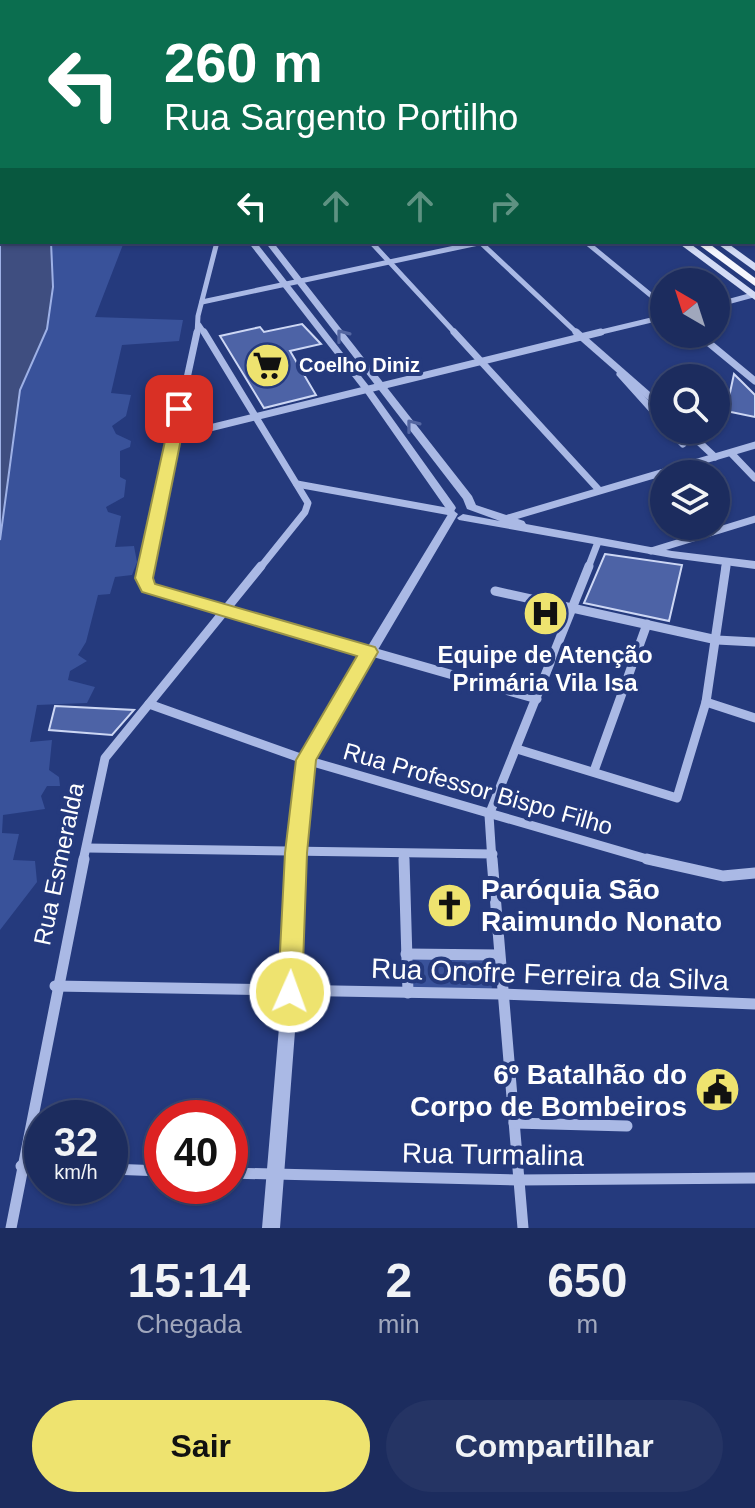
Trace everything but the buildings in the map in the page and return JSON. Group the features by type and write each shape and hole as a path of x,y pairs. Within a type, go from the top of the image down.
{"highway":[{"path":"702,244 754,287"},
{"path":"740,285 754,287"}],"main road":[{"path":"685,244 740,285"},
{"path":"723,244 755,268"}],"street":[{"path":"216,244 144,578 148,588 537,699"},
{"path":"254,244 369,392 454,513"},
{"path":"271,244 428,446 471,507"},
{"path":"373,244 599,490"},
{"path":"202,302 472,244"},
{"path":"483,244 581,337 650,397"},
{"path":"588,244 650,295"},
{"path":"730,298 754,287"},
{"path":"173,437 384,389 650,320"},
{"path":"199,325 297,484 454,513 498,527 530,528"},
{"path":"715,348 755,381"},
{"path":"609,361 650,407"},
{"path":"701,444 715,457"},
{"path":"505,519 755,445"},
{"path":"411,451 428,446"},
{"path":"731,453 755,478"},
{"path":"637,479 650,473"},
{"name":"Rua Esmeralda","path":"11,1228 55,986 87,848 92,801 105,758 305,512 308,503 297,484"},
{"path":"271,1228 290,992 296,853 306,760 459,504 530,528 651,551 755,565"},
{"path":"651,551 755,519"},
{"path":"523,1228 501,994 489,815 598,542"},
{"path":"517,749 677,798 706,702 726,563"},
{"path":"495,591 717,640 755,642"},
{"path":"594,771 647,624"},
{"path":"706,702 755,718"},
{"name":"Rua Professor Bispo Filho","path":"149,704 306,760 689,871 723,876 755,873"},
{"path":"87,848 493,854"},
{"path":"404,854 408,993"},
{"path":"406,954 499,955"},
{"name":"Rua Onofre Ferreira da Silva","path":"55,986 501,994 755,1004"},
{"path":"514,1123 627,1126"},
{"name":"Rua Turmalina","path":"248,1173 519,1180 755,1178"}],"shaded area":[{"path":"0,244 51,244 53,287 47,329 20,390 0,540"},
{"path":"51,244 123,244 95,317 183,320 179,341 122,345 111,393 131,395 126,416 112,426 116,434 131,441 130,447 120,451 120,477 126,480 124,497 106,507 108,512 121,516 115,547 134,546 137,562 132,575 115,577 110,594 98,595 86,642 78,655 87,661 70,671 68,680 95,687 87,703 37,705 30,742 52,740 49,770 59,777 60,786 47,786 41,796 45,809 3,815 2,833 19,834 13,860 35,861 37,882 0,930 0,540 20,390 47,329 53,287"},
{"path":"408,956 490,958 492,991 409,991"}],"place":[{"name":"Coelho Diniz","path":"268,365"},
{"name":"Equipe de Atenção Primária Vila Isa","path":"545,613"},
{"name":"Paróquia São Raimundo Nonato","path":"450,905"},
{"name":"6º Batalhão do Corpo de Bombeiros","path":"718,1090"}],"route":[{"path":"179,409 144,578 148,588 368,652 306,760 296,853 290,992"}]}
